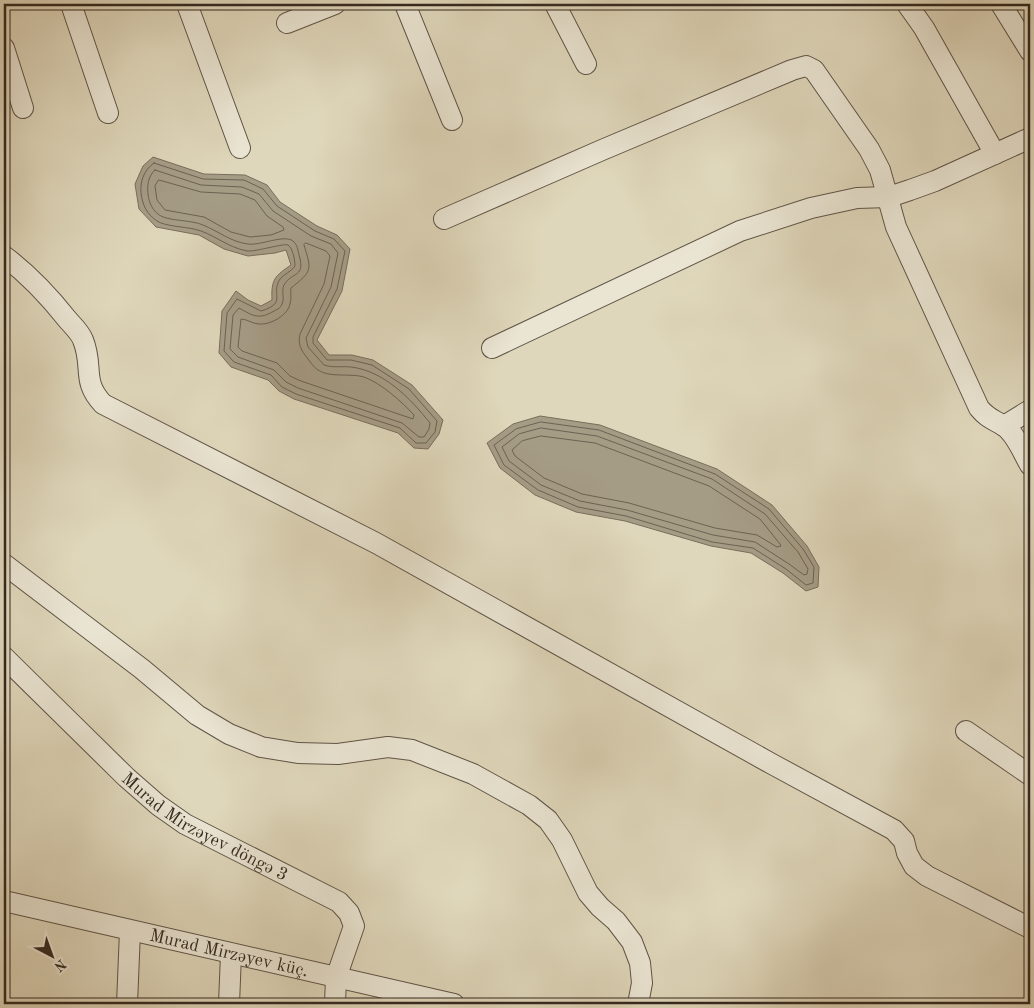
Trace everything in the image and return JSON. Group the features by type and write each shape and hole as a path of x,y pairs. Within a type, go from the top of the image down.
{"street":[{"path":"71,4 108,114"},
{"path":"187,4 240,148"},
{"path":"287,23 335,4"},
{"path":"405,4 452,120"},
{"path":"554,4 586,64"},
{"path":"907,4 924,28 995,154"},
{"path":"1001,4 1030,51"},
{"path":"4,48 23,108"},
{"path":"444,219 602,150 792,70 806,66 814,70 868,149 880,170 896,227 979,408 992,421 1004,426 1012,434 1030,465"},
{"path":"492,348 740,231 811,208 857,198 889,197 935,181 1030,138"},
{"path":"4,256 44,291 82,337 89,356 89,383 94,394 103,404 376,543 894,830 904,841 906,853 914,866 927,876 1030,928"},
{"path":"1004,426 1030,410"},
{"path":"4,564 142,669 197,715 229,734 261,747 298,753 338,754 388,747 412,750 473,774 529,805 548,820 562,840 588,893 616,921 632,942 640,963 642,984 638,1004"},
{"name":"Murad Mirzəyev döngə 3","path":"4,657 158,806 185,824 339,902 349,912 354,926 336,978 335,1004"},
{"path":"966,731 1030,775"},
{"name":"Murad Mirzəyev küç.","path":"4,901 454,1004"},
{"path":"127,1004 130,930"},
{"path":"229,1004 231,954"}],"water":[{"path":"153,157 204,174 245,175 267,185 280,202 317,226 337,235 350,249 342,291 317,340 329,355 352,355 373,360 412,385 443,420 439,434 428,449 414,448 398,433 294,399 279,391 268,380 231,367 219,353 222,311 236,291 248,300 261,306 272,300 272,287 275,279 291,265 286,250 248,256 224,249 199,235 156,227 139,209 135,184 143,166"},
{"path":"540,416 600,425 717,469 772,505 807,546 819,567 818,587 806,591 783,573 751,553 711,546 625,521 576,512 535,495 500,468 487,443 513,424"}]}
